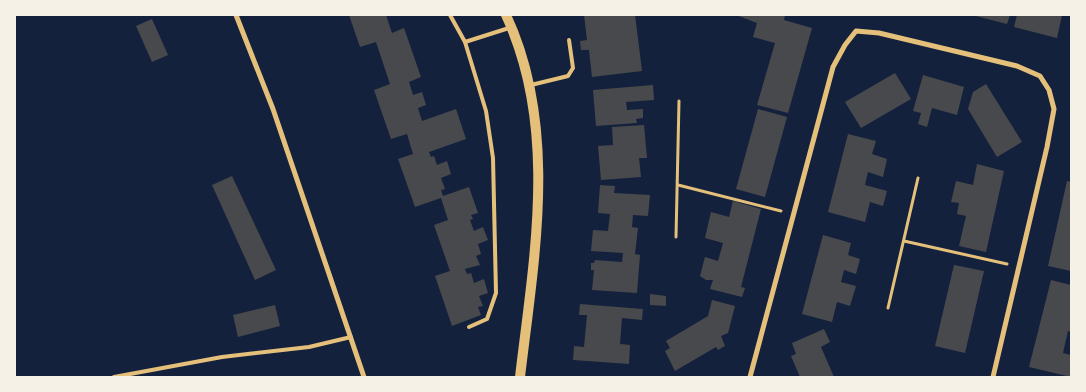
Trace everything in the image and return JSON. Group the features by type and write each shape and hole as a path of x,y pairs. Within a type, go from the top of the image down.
{"main road":[{"path":"506,15 512,27 531,85 537,150 537,203 532,274 520,377"}],"street":[{"path":"236,15 273,109 364,377"},
{"path":"750,377 834,66 845,45 856,31 879,32 1016,66 1040,76 1049,90 1054,109 1047,148 993,377"}],"lane":[{"path":"450,15 465,42 486,111 493,158 496,218 496,293 486,319 469,327"},
{"path":"465,42 512,27"},
{"path":"531,85 568,76 573,68 569,40"},
{"path":"114,377 222,357 309,347 351,337"}],"path":[{"path":"676,237 679,101"},
{"path":"888,308 918,178"},
{"path":"678,185 794,214"},
{"path":"903,241 1018,266"}],"building":[{"path":"349,15 386,15 392,33 404,28 421,77 409,82 413,95 422,92 426,105 418,108 422,121 456,109 466,139 429,152 431,157 434,156 437,165 447,161 451,174 441,178 445,189 441,190 443,196 469,187 478,213 471,215 473,219 470,220 474,231 483,227 488,240 478,244 481,254 476,256 480,265 465,269 467,274 471,273 474,283 484,279 488,293 479,296 483,306 478,307 481,315 452,326 435,276 450,271 434,225 448,220 441,198 415,207 398,159 413,154 407,134 391,139 374,90 390,84 376,42 360,47"},
{"path":"584,15 635,15 642,71 592,77 589,50 581,50 580,41 587,40"},
{"path":"736,15 785,15 784,20 812,28 788,113 757,105 775,43 753,37 757,23"},
{"path":"972,15 1010,15 1007,24"},
{"path":"1017,15 1062,15 1057,38 1014,27"},
{"path":"152,19 168,55 152,62 136,26"},
{"path":"895,73 911,99 861,128 845,102"},
{"path":"923,75 964,87 957,115 932,108 927,127 918,124 921,113 913,111"},
{"path":"986,84 1022,142 997,157 968,109 973,92"},
{"path":"653,85 654,100 626,102 627,110 643,109 643,118 636,119 637,123 596,126 593,90"},
{"path":"758,109 787,117 765,197 736,189"},
{"path":"644,125 647,158 639,158 641,177 601,180 598,146 613,145 612,127"},
{"path":"848,134 876,141 872,154 887,159 883,177 868,172 865,185 887,191 883,206 870,202 865,222 828,212"},
{"path":"977,164 1004,171 986,252 959,246 966,216 957,214 959,203 951,202 956,181 973,185"},
{"path":"232,176 276,270 255,280 212,185"},
{"path":"1067,181 1071,182 1071,271 1048,266"},
{"path":"600,185 615,186 614,193 650,195 648,216 633,215 632,227 638,228 635,254 640,255 637,293 592,290 594,270 591,270 591,263 594,263 595,260 622,262 623,253 591,251 593,230 608,231 610,214 598,213"},
{"path":"733,201 761,209 741,287 745,288 742,297 710,289 713,280 706,280 700,276 705,257 718,261 723,243 705,238 711,212 729,217"},
{"path":"823,235 851,243 848,255 860,259 856,274 844,270 841,282 856,286 850,306 837,302 832,322 802,314"},
{"path":"954,265 984,271 965,353 935,346"},
{"path":"1051,280 1071,285 1071,332 1068,331 1063,353 1071,355 1071,377 1029,367"},
{"path":"650,294 666,296 666,306 650,305"},
{"path":"712,300 735,306 728,333 721,336 725,346 718,350 716,347 675,371 665,351 670,348 666,341 708,316"},
{"path":"580,304 643,309 642,320 622,318 620,344 630,345 629,364 573,360 574,346 584,347 587,315 579,315"},
{"path":"275,305 280,326 238,337 233,315"},
{"path":"824,329 830,342 821,347 834,377 800,377 791,356 796,354 792,343"}]}
